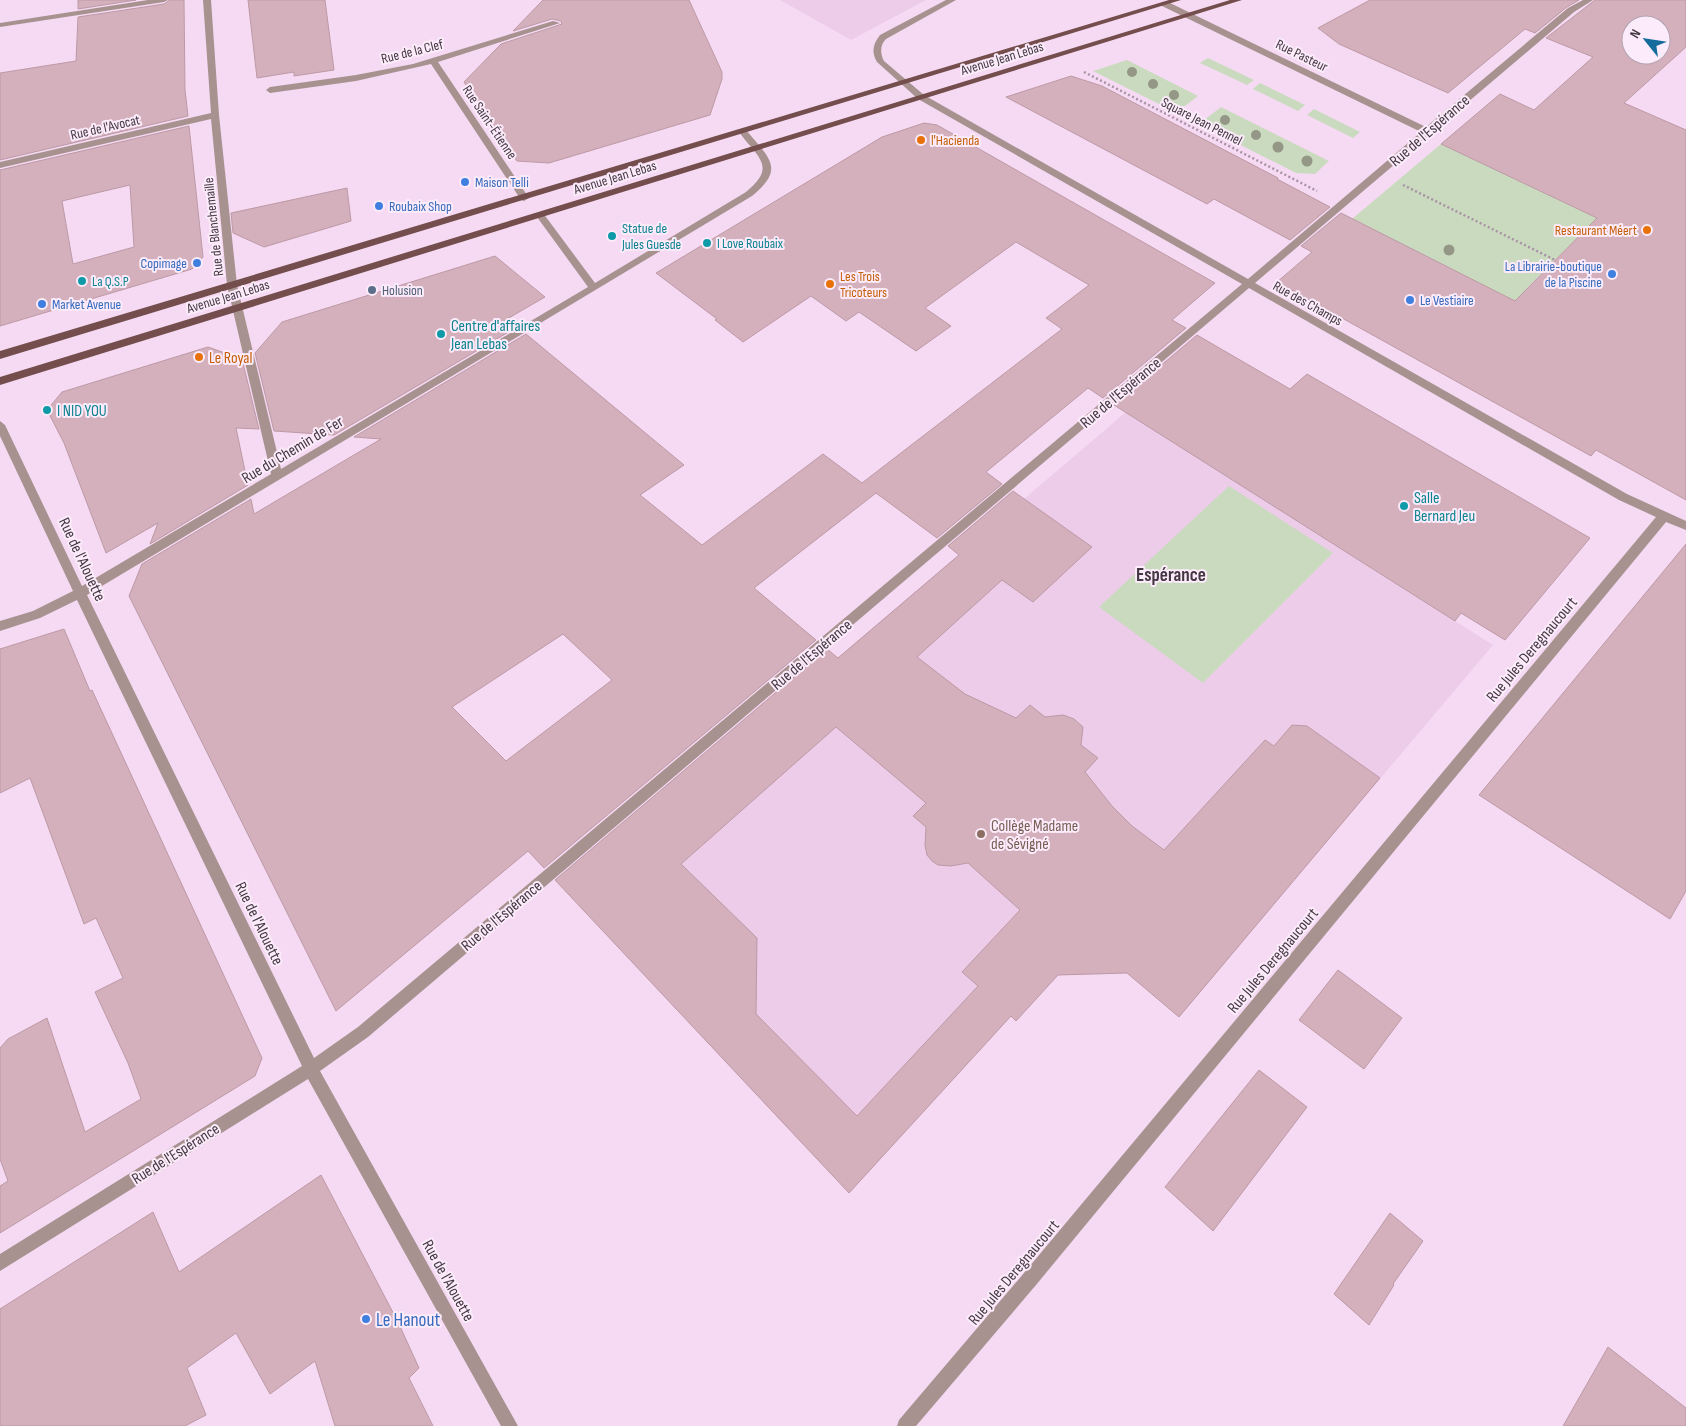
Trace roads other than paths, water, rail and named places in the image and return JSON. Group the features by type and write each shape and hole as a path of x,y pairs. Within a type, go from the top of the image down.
{"main road":[{"name":"Avenue Jean Lebas","path":"0,355 1177,0"},
{"name":"Avenue Jean Lebas","path":"0,381 1238,0"}],"street":[{"path":"0,25 164,0"},
{"name":"Rue de Blanchemaille","path":"207,0 215,115 232,285 277,477"},
{"name":"Rue des Champs","path":"952,0 883,37 878,43 876,55 921,97 1623,497 1686,526"},
{"name":"Rue de l'Espérance","path":"0,1263 311,1069 378,1019 1501,68 1571,10 1589,0"},
{"name":"Rue Pasteur","path":"1165,4 1427,131"},
{"name":"Rue de la Clef","path":"270,90 364,77 433,61 556,23"},
{"name":"Rue Saint-Étienne","path":"433,61 524,198"},
{"name":"Rue de l'Avocat","path":"0,165 215,115"},
{"name":"Rue du Chemin de Fer","path":"0,626 36,615 80,593 594,288 761,185 767,178 769,171 765,161 743,132"},
{"path":"540,215 594,288"},
{"name":"Rue de l'Alouette","path":"0,425 311,1069 510,1426"},
{"name":"Rue Jules Deregnaucourt","path":"905,1426 1030,1279 1664,516"}],"place":[{"name":"l'Hacienda","path":"921,140"},
{"name":"Maison Telli","path":"465,182"},
{"name":"Roubaix Shop","path":"379,206"},
{"name":"Restaurant Méert","path":"1647,230"},
{"name":"Statue de Jules Guesde","path":"612,236"},
{"name":"I Love Roubaix","path":"707,243"},
{"name":"Copimage","path":"197,263"},
{"name":"La Librairie-boutique de la Piscine","path":"1612,274"},
{"name":"La Q.S.P","path":"82,281"},
{"name":"Les Trois Tricoteurs","path":"830,284"},
{"name":"Holusion","path":"372,290"},
{"name":"Le Vestiaire","path":"1410,300"},
{"name":"Market Avenue","path":"42,304"},
{"name":"Centre d'affaires Jean Lebas","path":"441,334"},
{"name":"Le Royal","path":"199,357"},
{"name":"I NID YOU","path":"47,410"},
{"name":"Salle Bernard Jeu","path":"1404,506"},
{"name":"Collège Madame de Sévigné","path":"981,834"},
{"name":"Le Hanout","path":"366,1319"}],"district":[{"name":"Espérance","path":"1171,574"}]}
